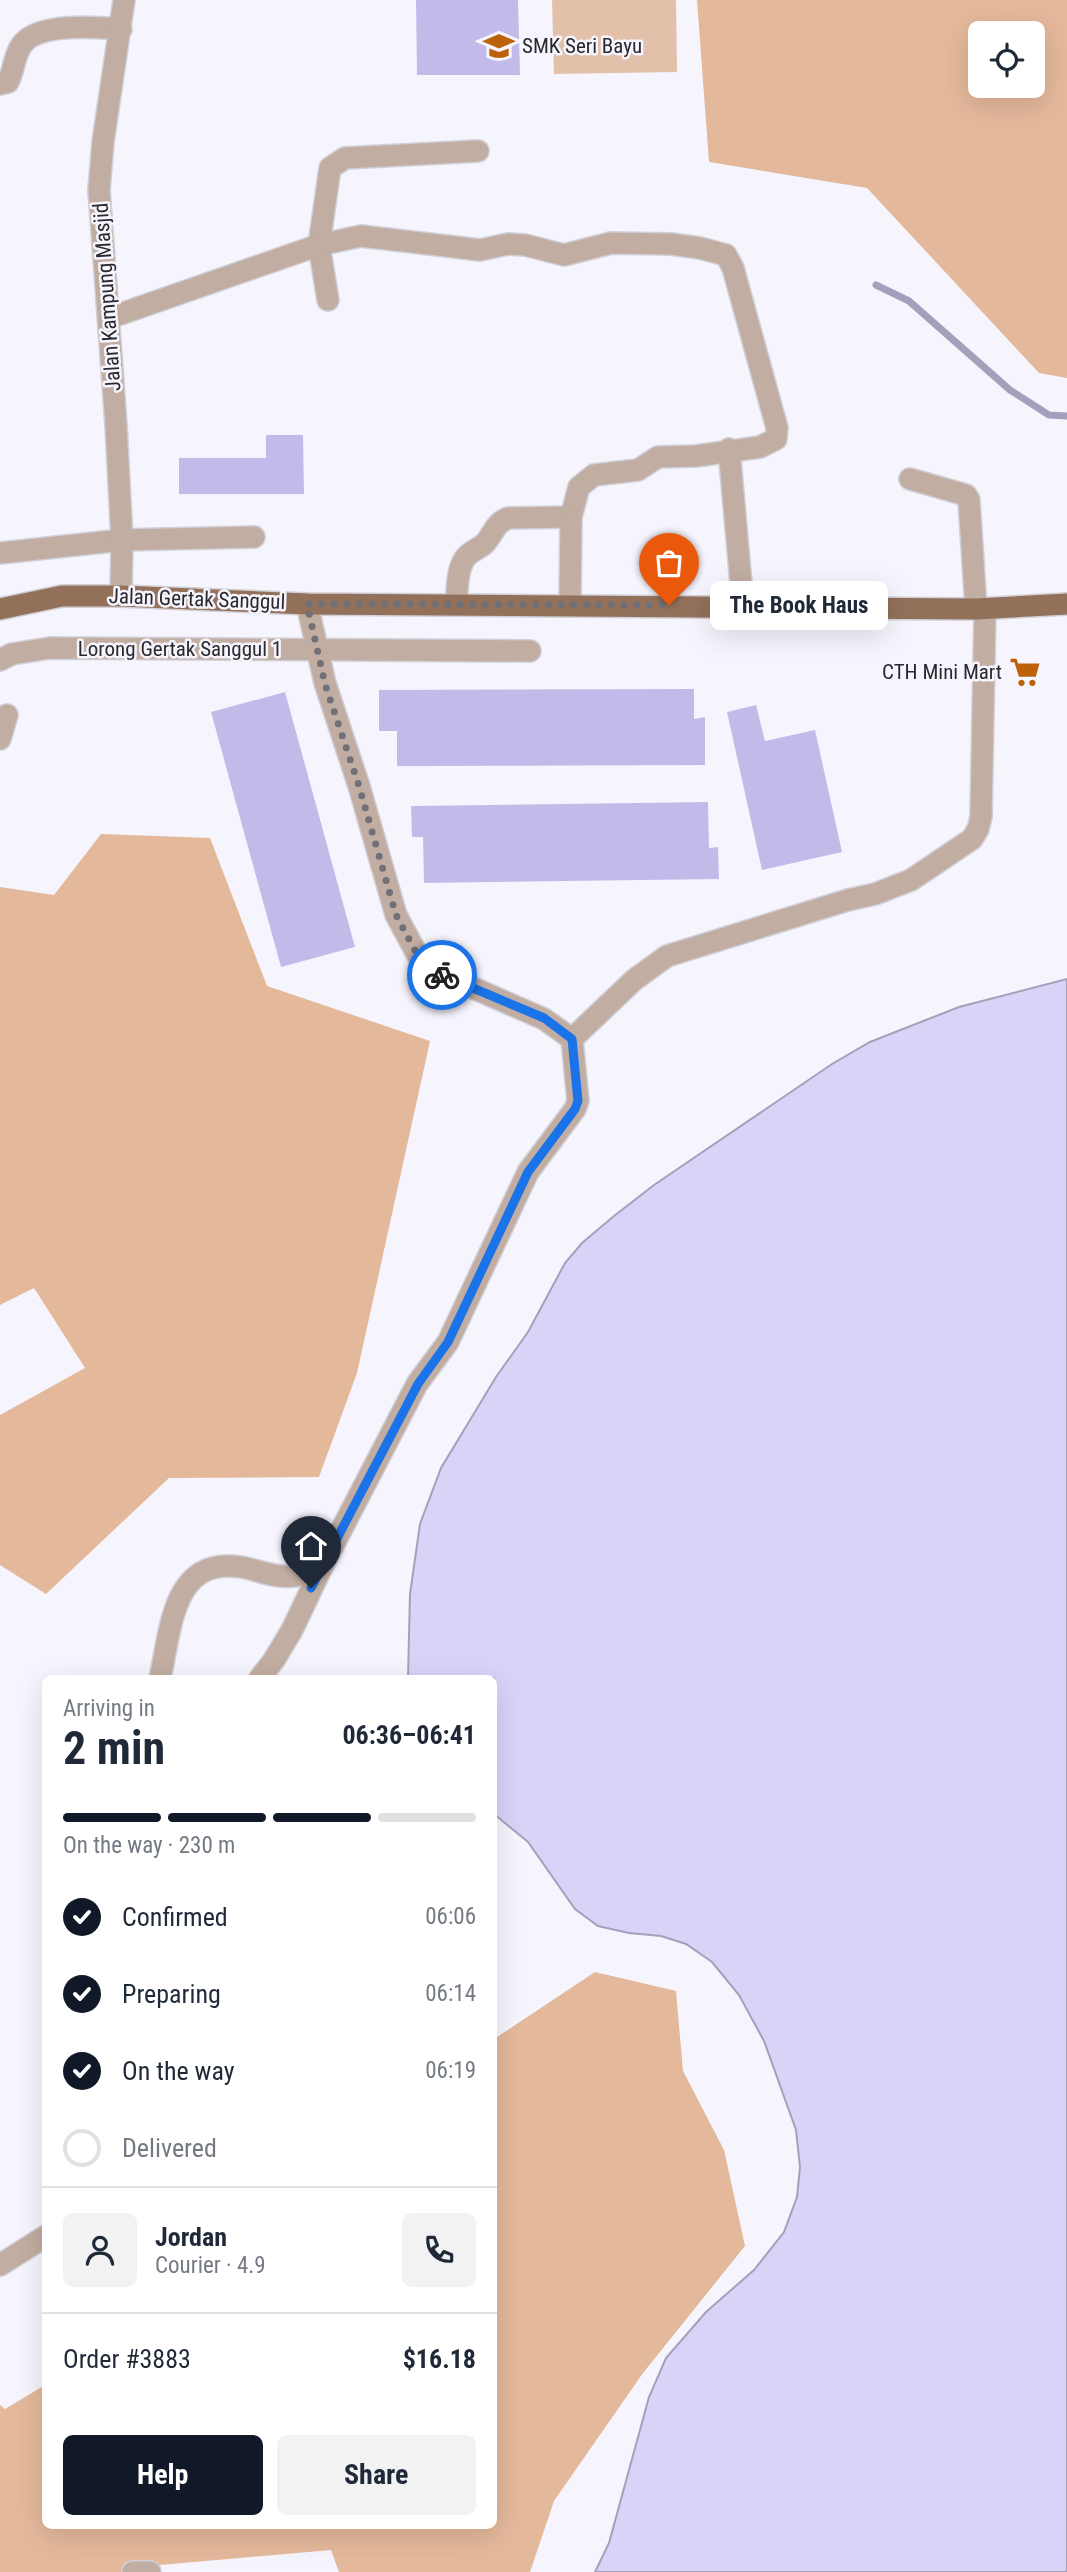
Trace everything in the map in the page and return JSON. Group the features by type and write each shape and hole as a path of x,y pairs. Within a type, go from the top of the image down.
{"main road":[{"name":"Jalan Gertak Sanggul","path":"0,609 62,596 307,604 981,608 1067,604"}],"street":[{"name":"Jalan Kampung Masjid","path":"121,596 121,540 109,318 99,190 103,142 124,0"},
{"path":"0,84 8,82 19,49 28,38 43,32 87,27 121,29"},
{"path":"328,300 319,245 330,167 345,158 478,151"},
{"path":"109,318 319,245 361,236 480,250 509,244 525,245 564,255 611,243 671,244 726,255 733,268 777,428 776,439 760,447 729,449 696,456 658,457 638,470 594,475 579,487 571,517 570,604"},
{"path":"729,449 743,606"},
{"path":"572,1039 634,980 667,956 875,894 911,880 972,839 981,817 981,608 970,500 967,495 909,479"},
{"path":"456,604 461,565 470,553 488,541 491,531 501,521 571,517"},
{"path":"0,552 121,540 254,537"},
{"path":"262,1675 292,1630 418,1384 453,1332 528,1172 575,1109 578,1101 572,1039 544,1018 439,973 418,956 396,915 359,786 325,684 307,604"},
{"name":"Lorong Gertak Sanggul 1","path":"0,660 12,654 50,648 530,651"},
{"path":"0,739 7,715"},
{"path":"161,1675 180,1595 191,1580 209,1568 239,1567 282,1576 294,1576 321,1569"},
{"path":"0,2265 42,2239"},
{"path":"133,2572 150,2572"}],"shaded area":[{"path":"552,0 676,0 677,72 554,74"},
{"path":"697,0 1067,0 1067,378 1039,373 867,188 709,162"},
{"path":"101,834 210,838 267,986 430,1041 357,1373 319,1477 169,1478 46,1594 0,1565 0,1415 85,1368 34,1288 0,1305 0,887 54,895"},
{"path":"1067,979 1067,2572 595,2572 609,2543 649,2397 666,2358 706,2312 754,2270 784,2232 797,2197 800,2167 796,2130 764,2041 739,1995 712,1962 686,1944 661,1936 598,1926 575,1909 528,1842 497,1816 497,1675 408,1675 410,1594 420,1524 441,1468 496,1377 528,1332 565,1263 582,1243 654,1185 832,1064 870,1042 959,1007"},
{"path":"595,1972 676,1991 683,2071 724,2150 745,2246 643,2373 554,2501 530,2572 339,2572 331,2550 149,2566 122,2572 0,2572 0,2405 5,2409 42,2387 42,2529 497,2529 497,2037"}],"building":[{"path":"416,0 518,0 520,75 417,75"},
{"path":"266,435 303,435 304,494 179,494 179,458 266,458"},
{"path":"694,689 694,719 705,717 705,765 397,766 397,731 379,731 379,690"},
{"path":"285,692 355,947 281,967 211,712"},
{"path":"756,705 765,741 815,730 842,852 762,870 727,712"},
{"path":"708,802 709,848 718,847 719,879 424,883 423,837 412,837 411,806"}],"waterway":[{"path":"876,285 909,301 1010,390 1049,415 1067,416"}],"way so far":[{"path":"442,975 418,956 396,915 359,786 325,684 307,604 669,605"}],"place":[{"name":"SMK Seri Bayu","path":"499,46"},
{"name":"The Book Haus","path":"669,605"},
{"name":"CTH Mini Mart","path":"1025,672"}],"route":[{"path":"311,1588 418,1384 448,1342 528,1172 575,1109 578,1101 572,1039 544,1018 442,975"}]}
